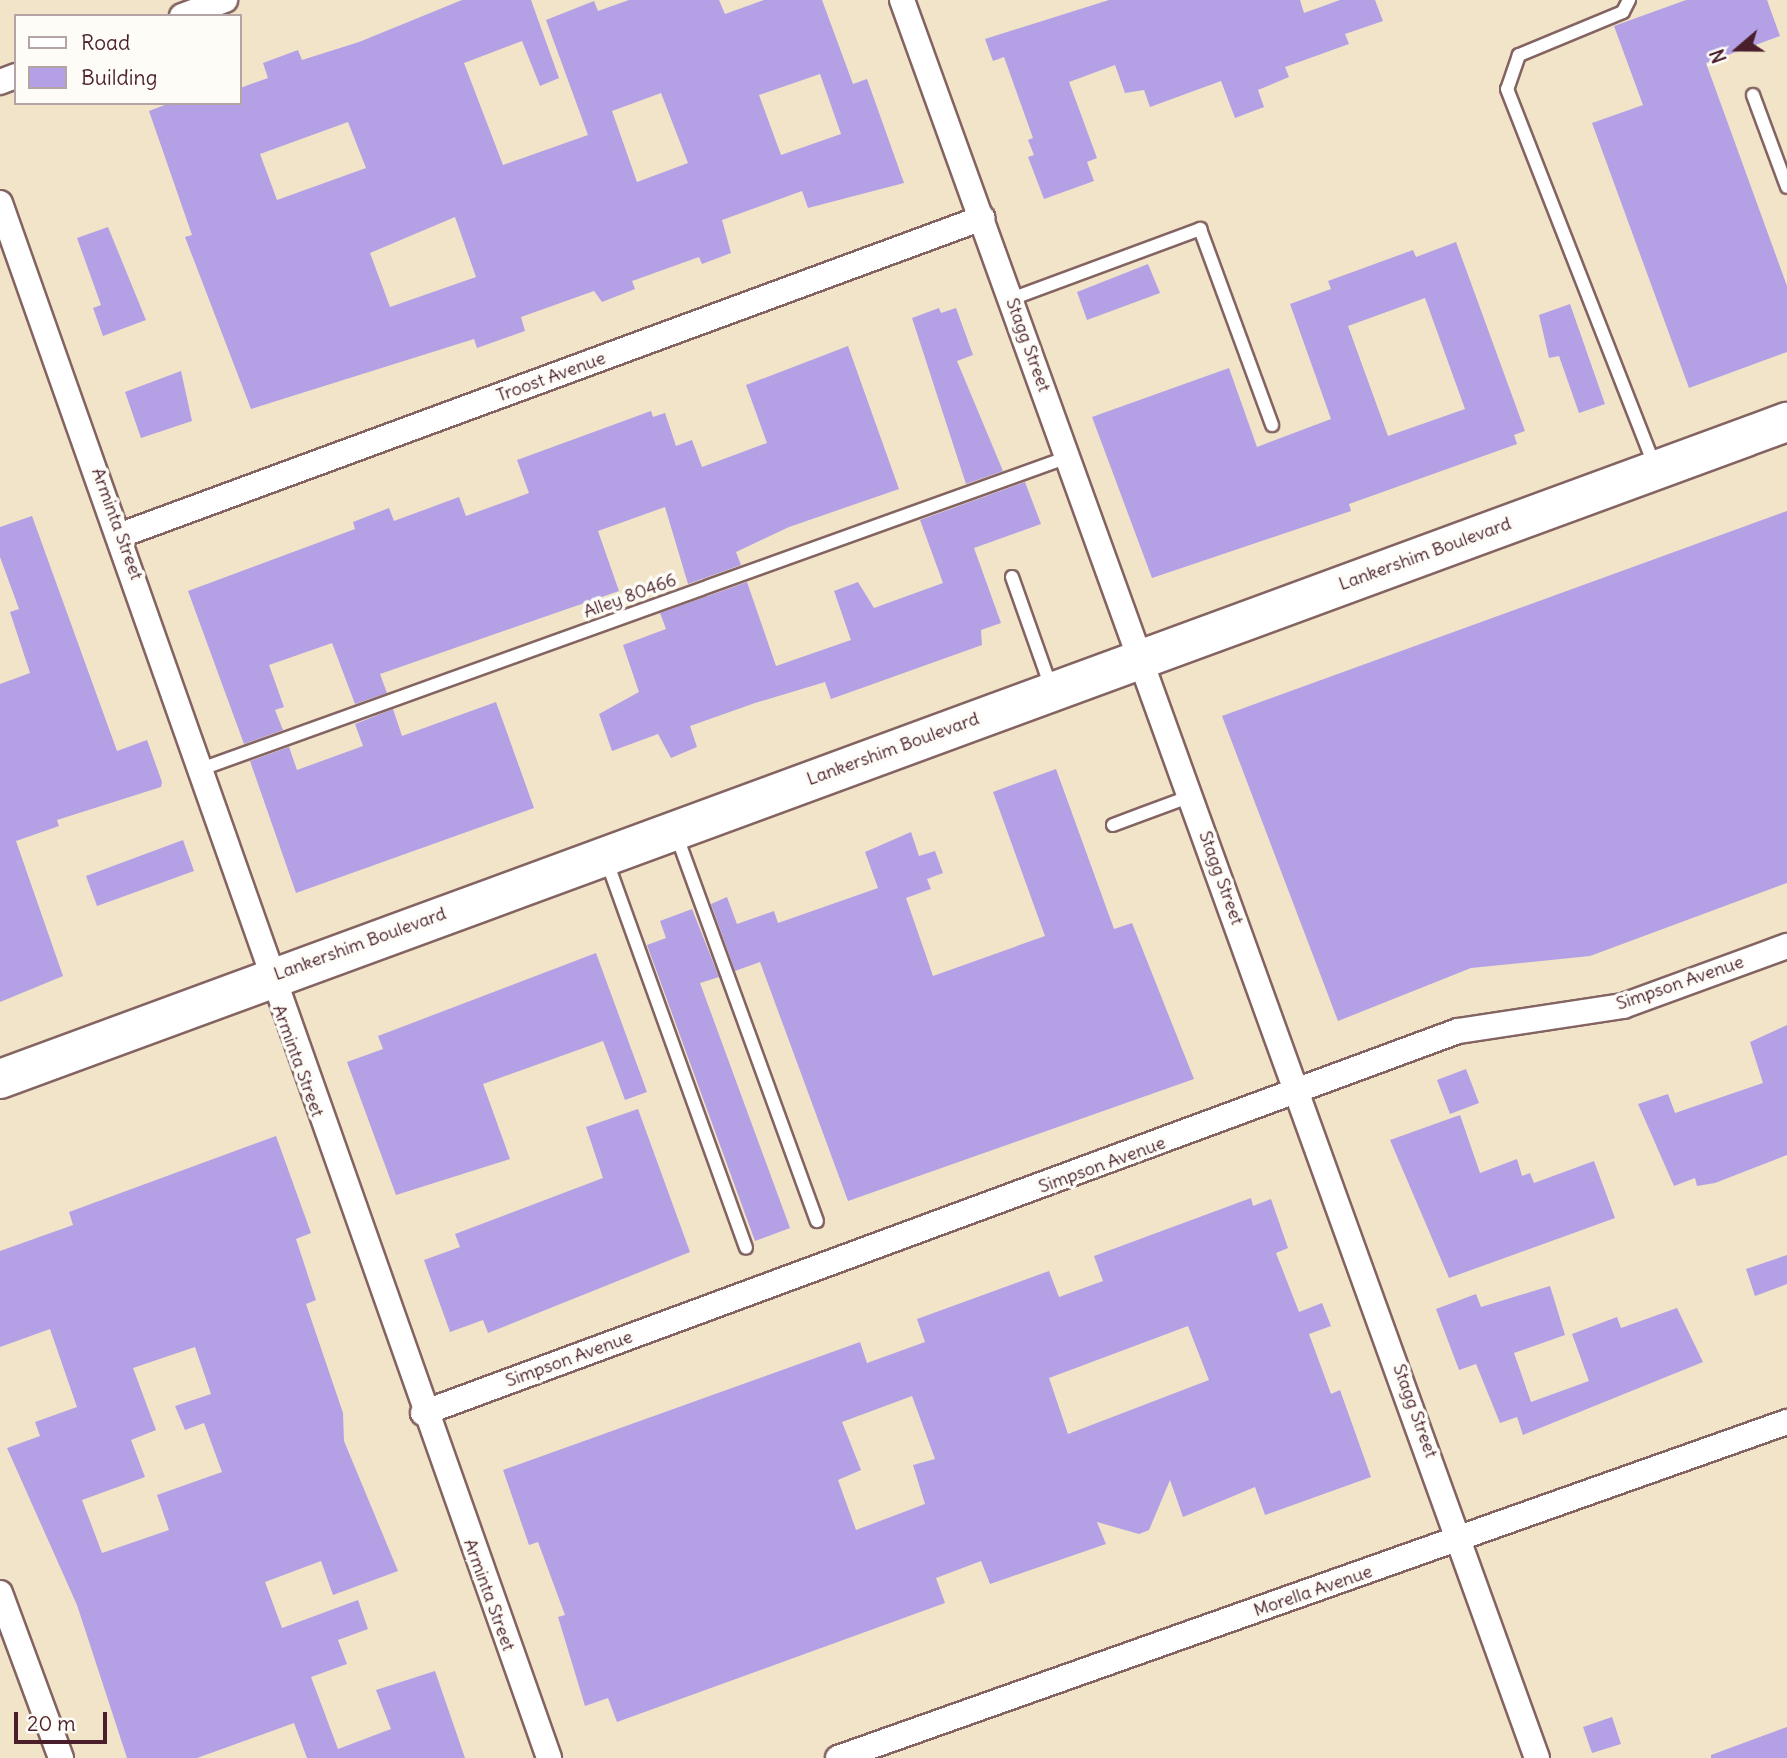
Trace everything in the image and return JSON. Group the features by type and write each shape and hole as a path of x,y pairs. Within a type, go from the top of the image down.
{"main road":[{"name":"Lankershim Boulevard","path":"0,1079 604,852 1787,422"}],"street":[{"path":"187,14 225,0"},
{"name":"Stagg Street","path":"902,0 1461,1539 1537,1758"},
{"name":"Arminta Street","path":"0,203 204,768 269,978 549,1758"},
{"name":"Troost Avenue","path":"121,535 982,218"},
{"name":"Simpson Avenue","path":"423,1413 1299,1093 1458,1031 1623,1006 1787,946"},
{"name":"Morella Avenue","path":"838,1758 1787,1422"},
{"path":"0,1593 61,1758"}],"lane":[{"path":"1629,0 1623,12 1519,55 1507,89 1656,470"},
{"path":"1753,95 1787,187"},
{"path":"1011,299 1200,229 1272,425"},
{"name":"Alley 80466","path":"204,768 1068,457"},
{"path":"1012,577 1052,690"},
{"path":"1113,825 1191,796"},
{"path":"674,827 817,1221"},
{"path":"604,852 746,1248"}],"building":[{"path":"462,0 531,0 559,78 540,86 522,41 464,63 503,165 588,135 546,20 594,1 598,11 629,0 719,0 725,14 764,0 822,0 853,84 867,79 904,183 808,208 802,191 722,220 731,253 702,264 699,257 632,281 635,289 602,302 594,291 521,317 525,331 477,348 474,339 251,409 185,237 192,235 149,111 165,105 242,105 242,87 268,78 263,63 298,50 302,60 359,42","holes":["820,74 841,134 781,155 759,95","661,93 688,163 637,182 612,111","348,122 366,168 277,200 260,154","455,217 476,277 390,307 370,253"]},
{"path":"1109,0 1300,0 1304,13 1340,0 1375,0 1383,21 1345,34 1349,44 1285,67 1289,77 1258,90 1264,107 1235,118 1221,81 1150,107 1144,90 1125,93 1115,65 1069,82 1097,158 1087,162 1094,181 1044,199 1028,157 1034,155 1028,140 1033,138 1004,57 993,61 985,39"},
{"path":"1686,0 1767,0 1780,36 1706,63 1787,286 1787,352 1689,388 1592,123 1643,105 1614,26"},
{"path":"108,227 146,320 103,336 93,308 101,305 77,238"},
{"path":"1456,242 1525,431 1514,435 1517,444 1349,504 1351,511 1152,578 1092,417 1229,368 1257,447 1331,419 1290,304 1331,289 1328,281 1413,250 1416,257","holes":["1425,298 1465,409 1388,436 1348,326"]},
{"path":"1148,264 1160,293 1087,320 1077,292"},
{"path":"1570,304 1605,404 1579,413 1559,356 1549,358 1539,315"},
{"path":"939,308 941,313 956,308 973,355 957,361 1003,471 966,484 912,318"},
{"path":"848,346 899,489 789,527 736,552 741,565 688,584 665,507 598,531 619,591 380,674 387,693 355,704 332,643 269,665 284,707 275,710 283,730 244,744 188,591 355,529 353,522 389,508 394,521 459,497 466,516 529,493 517,460 651,411 653,417 665,413 676,446 692,440 702,467 767,443 746,385"},
{"path":"181,371 192,421 141,438 125,392"},
{"path":"1025,482 1041,524 974,548 1001,623 981,630 982,645 831,699 825,682 690,726 697,747 671,758 658,734 612,751 599,714 639,692 623,645 666,629 660,613 747,582 776,666 851,640 834,591 858,582 874,608 943,583 920,520"},
{"path":"1787,511 1787,883 1590,956 1471,968 1338,1021 1222,716"},
{"path":"32,516 117,751 147,740 162,782 161,787 57,820 59,826 16,841 63,976 0,1002 0,684 30,673 10,612 19,609 0,557 0,527"},
{"path":"496,702 534,808 296,893 250,761 289,747 297,770 363,746 355,724 393,709 402,736"},
{"path":"1056,769 1114,929 1132,923 1194,1079 848,1201 760,962 735,971 711,904 727,897 737,924 774,911 778,923 878,888 865,852 911,832 919,856 935,851 943,873 927,879 931,889 906,898 933,976 1045,936 993,792"},
{"path":"183,840 194,871 97,906 86,876"},
{"path":"692,909 719,977 700,983 790,1228 755,1241 647,945 666,938 660,921"},
{"path":"596,953 647,1092 625,1100 603,1041 483,1084 510,1159 396,1195 347,1062 383,1049 378,1036"},
{"path":"1787,1025 1787,1155 1715,1183 1697,1186 1695,1178 1674,1186 1638,1104 1668,1094 1675,1113 1763,1083 1750,1042"},
{"path":"1466,1069 1479,1103 1450,1114 1437,1080"},
{"path":"638,1109 690,1252 488,1333 483,1320 450,1332 424,1260 460,1247 455,1234 603,1178 586,1127"},
{"path":"1460,1115 1480,1173 1517,1159 1522,1176 1530,1173 1534,1183 1594,1161 1615,1218 1449,1278 1390,1140"},
{"path":"276,1136 311,1233 296,1239 316,1300 306,1304 343,1413 344,1441 398,1571 333,1595 321,1561 265,1582 282,1628 358,1600 368,1629 338,1640 347,1664 311,1677 338,1749 391,1729 376,1690 435,1671 465,1758 307,1758 294,1723 197,1758 127,1758 77,1605 7,1448 40,1436 35,1422 77,1407 50,1329 0,1347 0,1251 73,1225 69,1212","holes":["195,1347 211,1394 175,1406 185,1430 204,1423 222,1472 157,1495 169,1530 102,1553 82,1500 145,1477 131,1440 156,1430 133,1368"]},
{"path":"1251,1198 1253,1206 1271,1199 1288,1248 1276,1253 1299,1312 1322,1303 1331,1326 1309,1334 1331,1394 1340,1390 1371,1477 1265,1515 1255,1487 1183,1517 1170,1480 1149,1530 1139,1534 1097,1522 1106,1544 990,1584 981,1561 936,1578 945,1603 617,1722 608,1698 585,1706 558,1617 565,1615 538,1542 529,1545 503,1470 860,1342 867,1363 925,1342 917,1319 1049,1271 1059,1297 1103,1281 1094,1256","holes":["1188,1326 1209,1380 1068,1434 1049,1378","912,1396 935,1459 913,1465 925,1504 856,1530 838,1480 861,1470 842,1422"]},
{"path":"1787,1255 1787,1284 1755,1296 1746,1269"},
{"path":"1550,1286 1565,1335 1514,1353 1531,1402 1589,1381 1572,1334 1617,1317 1621,1328 1677,1308 1703,1362 1523,1435 1517,1417 1500,1423 1476,1364 1459,1370 1436,1309 1476,1294 1481,1307"},
{"path":"1612,1717 1621,1744 1592,1753 1583,1727"},
{"path":"1787,1727 1787,1758 1711,1758 1711,1755"}]}
